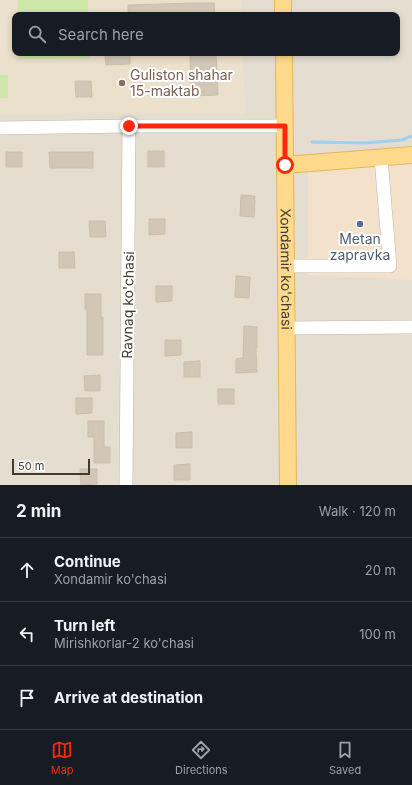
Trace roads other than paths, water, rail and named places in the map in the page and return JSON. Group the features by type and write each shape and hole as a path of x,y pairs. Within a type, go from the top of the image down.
{"main road":[{"path":"282,0 283,12"},
{"name":"Xondamir ko'chasi","path":"284,56 288,485"},
{"path":"285,165 412,155"}],"street":[{"name":"Ravnaq ko'chasi","path":"126,485 129,126"},
{"path":"0,128 285,126"},
{"path":"286,266 390,266 382,158"},
{"path":"287,328 412,327"}],"waterway":[{"path":"312,142 364,143 402,140 412,136"}],"place":[{"name":"Guliston shahar 15-maktab","path":"122,83"},
{"name":"Metan zapravka","path":"360,224"}]}
